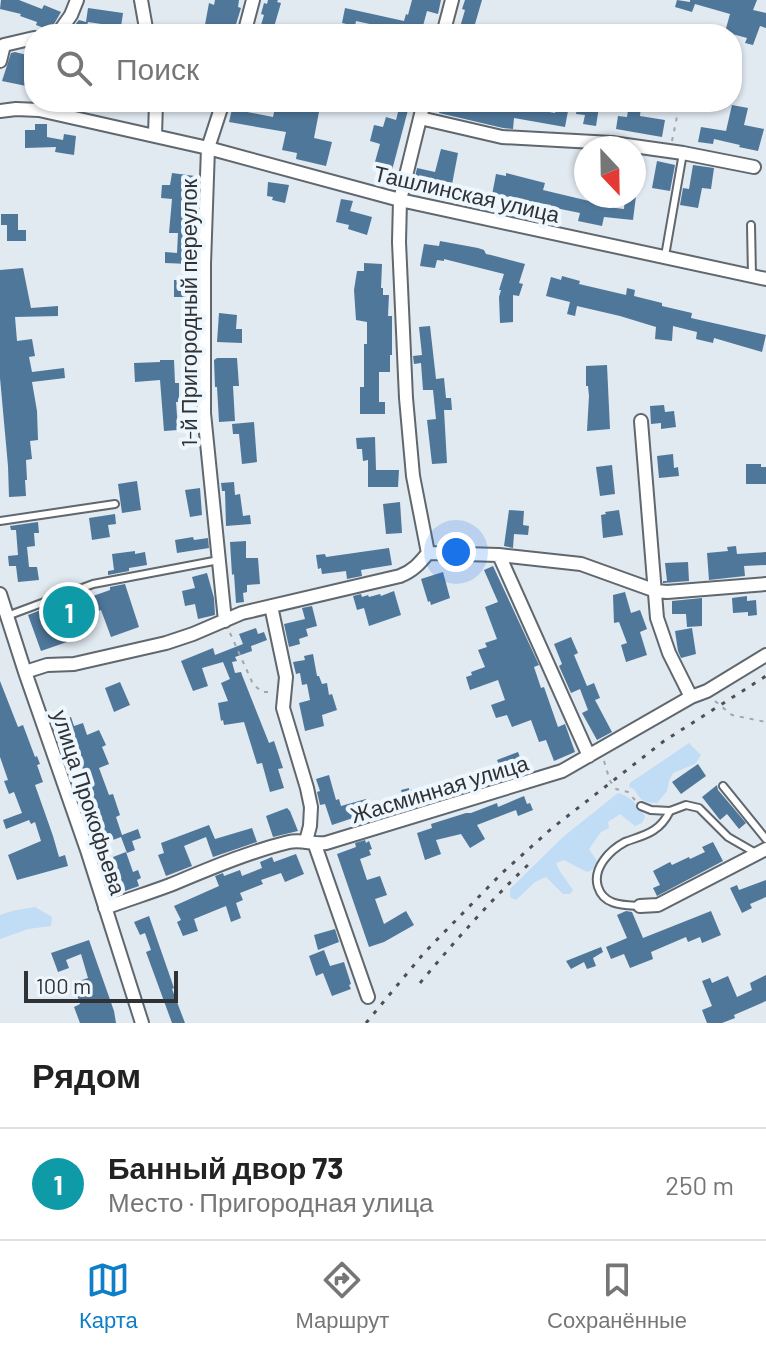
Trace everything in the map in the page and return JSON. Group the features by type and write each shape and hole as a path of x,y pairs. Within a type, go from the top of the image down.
{"street":[{"path":"63,24 71,15 77,0"},
{"path":"141,0 145,24"},
{"path":"246,24 253,0"},
{"path":"446,24 452,0"},
{"path":"0,61 4,45 24,40"},
{"name":"Ташлинская улица","path":"0,111 24,109"},
{"name":"Ташлинская улица","path":"48,112 208,148 400,200 766,279"},
{"path":"155,136 156,112"},
{"path":"208,148 220,112"},
{"path":"422,112 400,200 399,242 413,476 428,553"},
{"path":"420,118 502,137 612,143 754,167"},
{"name":"1-й Пригородный переулок","path":"208,148 204,413 225,621"},
{"path":"641,421 657,618 669,653 691,697"},
{"path":"428,553 499,555 581,564 656,591 766,584"},
{"path":"25,672 47,665 74,664 166,643 242,613 400,576 410,572 428,553"},
{"path":"499,555 593,754"},
{"name":"улица Прокофьева","path":"0,594 142,1023"},
{"path":"271,606 286,677 283,708 311,807 311,843 368,997"},
{"name":"Жасминная улица","path":"105,908 205,869 289,842 311,843 562,771 766,655"},
{"path":"640,906 658,905 762,852"}],"lane":[{"path":"665,257 677,152"},
{"path":"751,225 752,276"},
{"path":"0,521 115,504"},
{"path":"7,616 93,584 219,560"},
{"path":"223,598 233,610 242,613"},
{"path":"723,786 766,839"},
{"path":"641,806 670,811 686,805 699,808 728,837 762,852"},
{"path":"640,906 616,904 604,897 598,887 600,865 616,848 656,829 670,811"}],"path":[{"path":"677,152 679,112"},
{"path":"225,621 253,684 262,692 284,693"},
{"path":"713,700 732,715 766,722"},
{"path":"593,754 603,760 616,789 628,792 641,806"}],"shaded area":[{"path":"689,743 701,755 695,764 673,773 667,791 657,803 643,800 629,787 630,783"},
{"path":"618,793 634,802 645,817 642,823 635,826 620,814 608,822 609,828 601,832 589,849 597,861 592,870 587,872 564,860 556,863 573,890 570,894 563,894 546,877 535,882 516,900 510,897 510,889 563,837"},
{"path":"35,907 52,917 51,926 28,929 0,939 0,915"}],"building":[{"path":"1,0 19,0 61,12 54,24 36,24 21,14 0,9"},
{"path":"215,0 239,0 238,7 241,8 236,24 205,24 209,3 214,5"},
{"path":"268,0 281,3 275,24 261,24 264,3 267,4"},
{"path":"412,0 441,0 438,14 427,11 424,24 342,23 345,8 404,21"},
{"path":"465,0 482,0 475,24 461,24 465,10 462,9"},
{"path":"677,0 757,0 753,10 766,13 766,28 760,26 753,45 745,43 747,38 742,37 742,24 727,24 730,14 695,4 692,12 675,7"},
{"path":"88,8 123,13 121,24 76,24 79,20 86,22"},
{"path":"11,53 24,54 24,86 2,81"},
{"path":"742,107 748,108 744,125 764,129 758,151 714,139 713,144 698,142 701,127 726,131 730,112 742,112"},
{"path":"231,112 273,117 274,112 319,112 314,138 332,142 326,166 296,159 297,153 282,150 286,132 229,122"},
{"path":"398,112 407,112 391,174 373,169 380,144 370,141 374,125 383,127 386,117 396,120"},
{"path":"568,112 565,127 514,118 513,129 439,113"},
{"path":"598,112 596,126 583,124 585,115 576,114"},
{"path":"628,112 640,112 640,116 665,120 662,137 616,129 618,116 627,117"},
{"path":"35,124 47,124 47,137 63,140 64,134 76,136 74,155 55,152 56,147 25,148 25,130 35,130"},
{"path":"441,149 458,153 450,195 439,192 440,187 414,181 417,168 435,172"},
{"path":"657,161 675,165 670,191 652,188"},
{"path":"693,165 714,168 711,189 702,188 698,208 680,205 683,188 689,189"},
{"path":"172,173 195,176 189,264 165,263 165,252 177,253 178,233 169,233 172,199 161,198 162,185 170,185"},
{"path":"506,173 545,183 543,190 574,197 574,208 634,208 633,220 604,217 602,226 578,221 580,213 492,195 496,174 506,176"},
{"path":"268,182 289,185 285,203 267,196"},
{"path":"341,199 353,201 350,211 372,217 367,235 336,222"},
{"path":"1,214 18,214 18,230 26,230 26,241 7,241 7,225 1,225"},
{"path":"440,241 478,248 486,254 525,264 519,296 513,295 513,322 500,323 499,290 504,274 444,259 437,260 435,268 420,266 424,244 439,246"},
{"path":"364,263 382,264 381,288 383,295 389,295 388,316 392,316 390,372 379,372 379,402 385,402 385,414 360,414 367,322 356,320 354,290 357,271 364,271"},
{"path":"23,268 31,308 58,306 58,316 15,317 17,341 32,339 35,356 29,357 32,372 64,368 65,378 32,382 38,440 30,441 32,459 26,460 26,496 9,497 0,378 0,270"},
{"path":"562,276 580,281 579,284 626,295 627,288 635,290 634,296 692,313 691,318 766,335 762,352 714,338 713,343 696,339 697,332 673,326 672,341 655,339 656,327 577,306 575,316 567,314 570,302 546,296 551,277 561,280"},
{"path":"174,280 189,280 189,295 195,295 195,308 187,308 187,297 174,297"},
{"path":"219,313 237,315 236,329 242,329 242,343 217,342"},
{"path":"430,326 436,379 444,378 446,398 451,398 452,410 444,410 447,463 432,464 427,420 436,419 433,390 423,390 421,363 414,364 413,356 422,355 419,327"},
{"path":"237,358 239,386 233,386 235,421 219,422 214,360"},
{"path":"174,360 175,383 179,383 179,402 176,402 178,430 164,431 160,380 135,382 134,363"},
{"path":"607,365 610,429 587,431 589,396 586,366"},
{"path":"664,405 665,412 674,411 676,427 661,429 661,423 651,424 650,406"},
{"path":"254,422 257,462 242,464 239,434 233,434 232,424"},
{"path":"375,437 376,470 399,470 398,487 368,487 368,460 363,461 362,449 357,449 356,438"},
{"path":"673,454 674,468 678,467 679,476 659,478 657,456"},
{"path":"746,464 766,467 766,484 746,484"},
{"path":"612,465 615,494 600,496 596,467"},
{"path":"137,481 141,510 122,513 118,484"},
{"path":"234,482 235,495 240,494 243,516 250,515 251,524 226,526 225,491 222,491 221,483"},
{"path":"200,488 202,515 190,517 185,490"},
{"path":"400,502 402,533 386,534 383,504"},
{"path":"509,510 524,511 523,525 529,526 528,535 514,534 513,548 504,546"},
{"path":"619,510 623,535 603,538 601,515"},
{"path":"115,514 116,524 108,525 110,537 92,540 89,518"},
{"path":"38,522 39,533 34,533 35,546 27,547 29,567 37,567 39,580 18,582 16,566 9,566 8,556 18,555 16,530 11,530 10,526"},
{"path":"193,537 194,540 208,538 209,548 177,553 175,540"},
{"path":"246,541 246,558 258,558 260,584 247,585 247,592 243,593 244,602 236,603 230,542"},
{"path":"736,546 737,554 766,552 766,565 744,566 745,576 709,580 707,553 728,551 727,547"},
{"path":"389,548 392,565 361,570 362,576 347,579 346,571 322,574 321,568 318,569 316,555 325,554 326,557"},
{"path":"135,551 135,554 145,552 147,565 108,575 108,571 114,570 112,554"},
{"path":"688,562 689,581 663,583 667,581 665,563"},
{"path":"493,566 539,665 534,667 558,727 565,724 575,752 554,761 546,740 539,742 531,720 512,727 507,715 496,718 491,705 505,700 498,680 470,690 466,677 485,667 478,650 487,647 485,643 497,639 485,607 498,602 484,570"},
{"path":"443,572 450,598 431,605 421,579"},
{"path":"207,573 215,615 198,619 195,604 185,606 182,591 195,588 192,577"},
{"path":"125,584 139,627 111,637 93,596 110,590 110,587"},
{"path":"394,591 401,615 369,626 364,608 357,610 353,596 381,596"},
{"path":"625,592 631,613 640,610 647,629 640,632 647,655 626,662 621,645 627,643 619,622 614,623 613,595"},
{"path":"747,596 747,601 756,600 757,615 733,613 732,598"},
{"path":"702,598 702,626 687,627 686,614 672,614 672,601"},
{"path":"75,600 82,617 61,625 67,642 41,651 28,615"},
{"path":"312,606 317,626 306,629 308,636 299,639 300,644 289,647 284,624 305,619 302,608"},
{"path":"256,628 258,634 264,632 267,640 251,646 252,651 235,657 237,661 232,662 235,673 241,672 269,743 274,741 283,768 278,769 284,788 270,792 262,763 257,764 244,722 224,725 221,721 218,703 228,701 221,683 230,679 223,662 202,668 208,686 193,691 181,661 213,648 215,655 243,644 239,634"},
{"path":"692,628 696,654 681,658 675,631"},
{"path":"571,637 578,653 574,655 587,686 594,683 600,698 595,700 612,732 597,740 582,713 588,710 580,689 571,693 559,666 562,664 554,644"},
{"path":"313,654 317,676 322,684 327,683 337,710 322,715 324,726 305,731 299,703 310,700 307,684 302,685 300,673 296,674 293,662 305,660 304,656"},
{"path":"0,681 18,727 23,725 40,764 37,765 43,782 35,785 59,857 65,855 68,866 17,880 8,855 41,841 35,822 31,824 29,820 6,829 3,820 22,813 14,792 9,794 0,757"},
{"path":"120,682 130,705 114,712 105,688"},
{"path":"71,717 74,726 83,723 87,735 99,730 106,745 102,747 109,764 99,768 109,795 113,794 122,835 138,829 141,838 132,841 135,850 127,853 121,837 110,841 107,838 69,730 61,733 58,721"},
{"path":"518,752 526,773 505,779 497,760"},
{"path":"698,764 706,776 681,794 672,782"},
{"path":"329,775 336,800 339,799 341,806 366,799 369,807 403,797 401,790 409,788 422,789 427,803 367,821 365,814 332,825 325,804 320,805 316,779"},
{"path":"717,785 746,823 739,829 727,814 720,820 702,797"},
{"path":"524,796 533,810 518,816 516,810 477,825 485,839 470,848 461,834 436,840 441,854 425,860 417,833 432,828 431,824 497,803 498,807"},
{"path":"287,808 298,831 273,837 266,816"},
{"path":"209,825 215,839 252,828 257,842 213,857 206,837 184,846 192,866 166,876 158,855 164,853 161,843"},
{"path":"365,840 366,843 369,841 372,849 369,850 371,855 360,859 367,880 380,876 387,895 375,899 384,924 406,911 414,925 369,947 337,854"},
{"path":"713,842 723,861 657,896 653,888 660,885 653,871 670,862 672,865 705,852 702,847"},
{"path":"126,852 133,872 138,870 141,878 137,880 139,886 125,891 113,857"},
{"path":"296,854 304,874 285,882 281,873 261,880 263,884 240,893 243,900 236,903 241,918 231,922 226,906 194,919 198,931 183,936 177,922 181,920 174,906 219,886 215,876 240,870 242,876 262,868 260,862 272,857 274,862"},
{"path":"766,880 766,897 750,904 752,908 742,913 730,888 737,885 739,890"},
{"path":"711,911 721,935 702,943 700,937 688,942 686,937 651,952 653,959 630,968 624,954 611,959 606,947 627,938 617,915 632,912 643,938"},
{"path":"149,916 185,1023 172,1023 146,952 151,950 145,933 140,935 134,922"},
{"path":"335,929 339,942 318,950 314,935"},
{"path":"89,940 116,1023 80,1023 74,1007 80,1004 73,983 88,978 81,954 66,960 69,968 58,972 51,953"},
{"path":"601,947 603,952 593,958 596,966 587,969 584,962 571,969 566,961"},
{"path":"324,950 330,966 344,962 351,989 332,996 323,973 316,976 309,956"},
{"path":"766,975 766,1001 722,1023 707,1023 702,1010 712,1006 702,981 710,978 712,983 728,976 737,997 752,990 750,983"}],"railway":[{"path":"366,1023 424,953 502,873 551,829 664,741 766,676"},
{"path":"420,983 530,863"}],"place":[{"name":"Банный двор 73","path":"69,612"}]}
